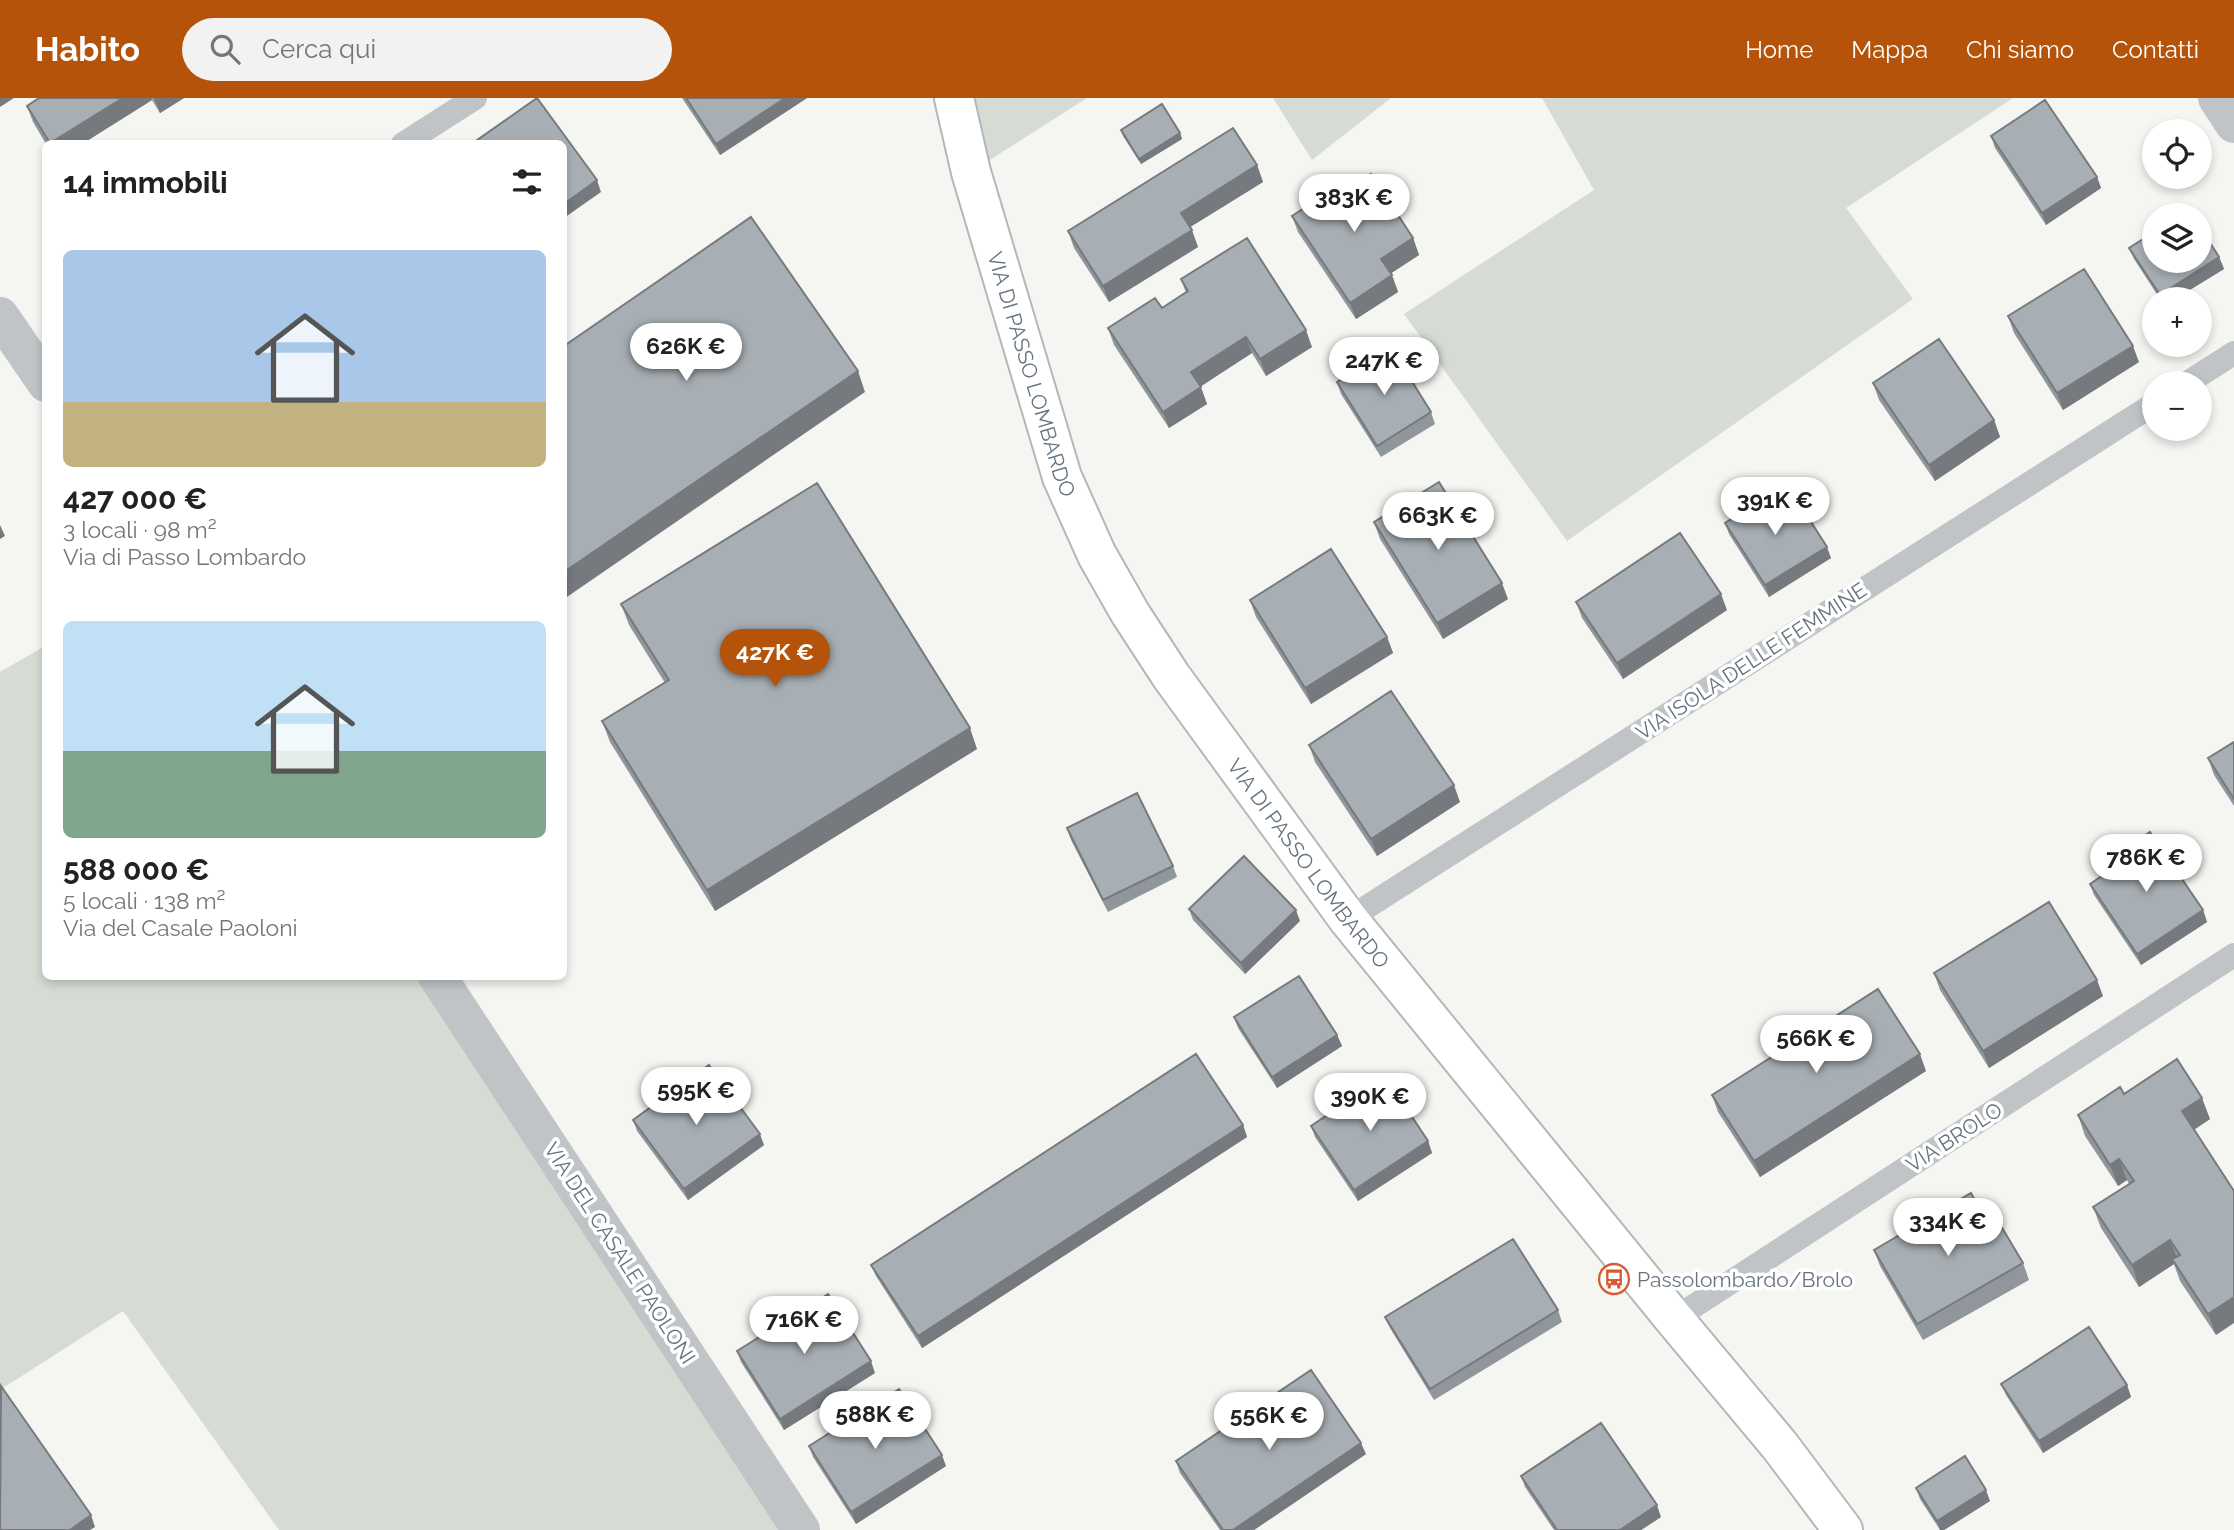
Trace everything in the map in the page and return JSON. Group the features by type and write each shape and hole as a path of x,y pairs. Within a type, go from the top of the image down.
{"street":[{"name":"VIA DI PASSO LOMBARDO","path":"954,98 971,172 1062,477 1084,529 1113,584 1171,676 1348,919 1795,1464 1843,1530"},
{"path":"2217,98 2234,124"},
{"path":"0,316 42,374"},
{"name":"VIA DEL CASALE PAOLONI","path":"441,980 801,1530"}],"lane":[{"path":"410,140 475,98"},
{"path":"2206,371 2234,353"},
{"name":"VIA ISOLA DELLE FEMMINE","path":"1348,919 2142,412"},
{"name":"VIA BROLO","path":"1674,1319 2234,955"}],"shaded area":[{"path":"973,98 1087,98 985,163"},
{"path":"1273,98 1391,98 1312,160"},
{"path":"1542,98 2013,98 1846,208 1913,299 1567,541 1404,314 1594,190"},
{"path":"42,648 42,980 439,980 801,1530 279,1530 123,1311 0,1390 0,672"}],"building":[{"path":"39,98 123,98 55,140 48,140 27,106"},
{"path":"537,98 597,180 567,202 567,140 477,140"},
{"path":"686,98 785,98 716,144"},
{"path":"2045,100 2097,177 2042,213 1991,136"},
{"path":"1162,104 1180,133 1139,159 1121,130"},
{"path":"1233,128 1257,165 1181,213 1192,230 1103,286 1068,231"},
{"path":"1371,174 1413,238 1381,259 1392,275 1350,303 1292,216 1347,180 1352,187"},
{"path":"751,217 858,371 567,570 567,344"},
{"path":"1247,238 1306,330 1260,359 1246,337 1191,372 1201,387 1163,412 1108,328 1155,298 1162,308 1188,291 1181,279"},
{"path":"2142,240 2142,268 2129,248"},
{"path":"2212,246 2219,257 2212,262"},
{"path":"2084,269 2133,346 2057,393 2008,316"},
{"path":"2145,273 2194,273 2172,287 2155,287"},
{"path":"1939,339 1994,420 1929,465 1873,383"},
{"path":"1391,348 1431,412 1377,446 1337,382"},
{"path":"1439,482 1502,583 1437,623 1374,522"},
{"path":"817,483 970,728 707,890 602,721 669,680 621,604"},
{"path":"1777,490 1793,517 1804,511 1827,547 1765,585 1725,523"},
{"path":"1680,533 1721,594 1617,663 1576,602"},
{"path":"1331,549 1387,637 1305,688 1250,600"},
{"path":"1391,691 1454,785 1371,839 1309,745"},
{"path":"2234,742 2234,799 2208,758"},
{"path":"1137,793 1173,866 1103,900 1067,828"},
{"path":"2150,832 2203,910 2137,954 2090,884 2121,863 2116,855"},
{"path":"1244,856 1296,910 1241,963 1189,909"},
{"path":"2049,902 2097,980 1983,1051 1934,973"},
{"path":"1299,976 1337,1035 1272,1077 1234,1017"},
{"path":"1878,989 1920,1054 1754,1161 1712,1095"},
{"path":"1196,1054 1243,1125 918,1336 871,1265"},
{"path":"2177,1059 2202,1098 2182,1111 2234,1191 2234,1297 2208,1314 2172,1259 2180,1255 2170,1240 2132,1265 2093,1207 2134,1181 2119,1159 2110,1165 2078,1115 2120,1087 2124,1094"},
{"path":"709,1065 760,1134 684,1189 633,1120"},
{"path":"1385,1076 1428,1141 1354,1190 1311,1126"},
{"path":"1971,1193 1983,1215 1992,1211 2023,1263 1917,1324 1874,1250"},
{"path":"1513,1239 1558,1310 1430,1389 1385,1317"},
{"path":"828,1294 871,1361 780,1419 737,1351"},
{"path":"2089,1327 2127,1385 2039,1441 2001,1384"},
{"path":"1311,1370 1361,1443 1233,1530 1223,1530 1176,1461"},
{"path":"1,1386 91,1515 70,1530 0,1530"},
{"path":"899,1389 942,1455 851,1512 809,1446"},
{"path":"1601,1423 1657,1505 1620,1530 1557,1530 1521,1476"},
{"path":"1965,1456 1986,1490 1937,1521 1916,1488"}],"place":[{"name":"Passolombardo/Brolo","path":"1614,1279"}]}
